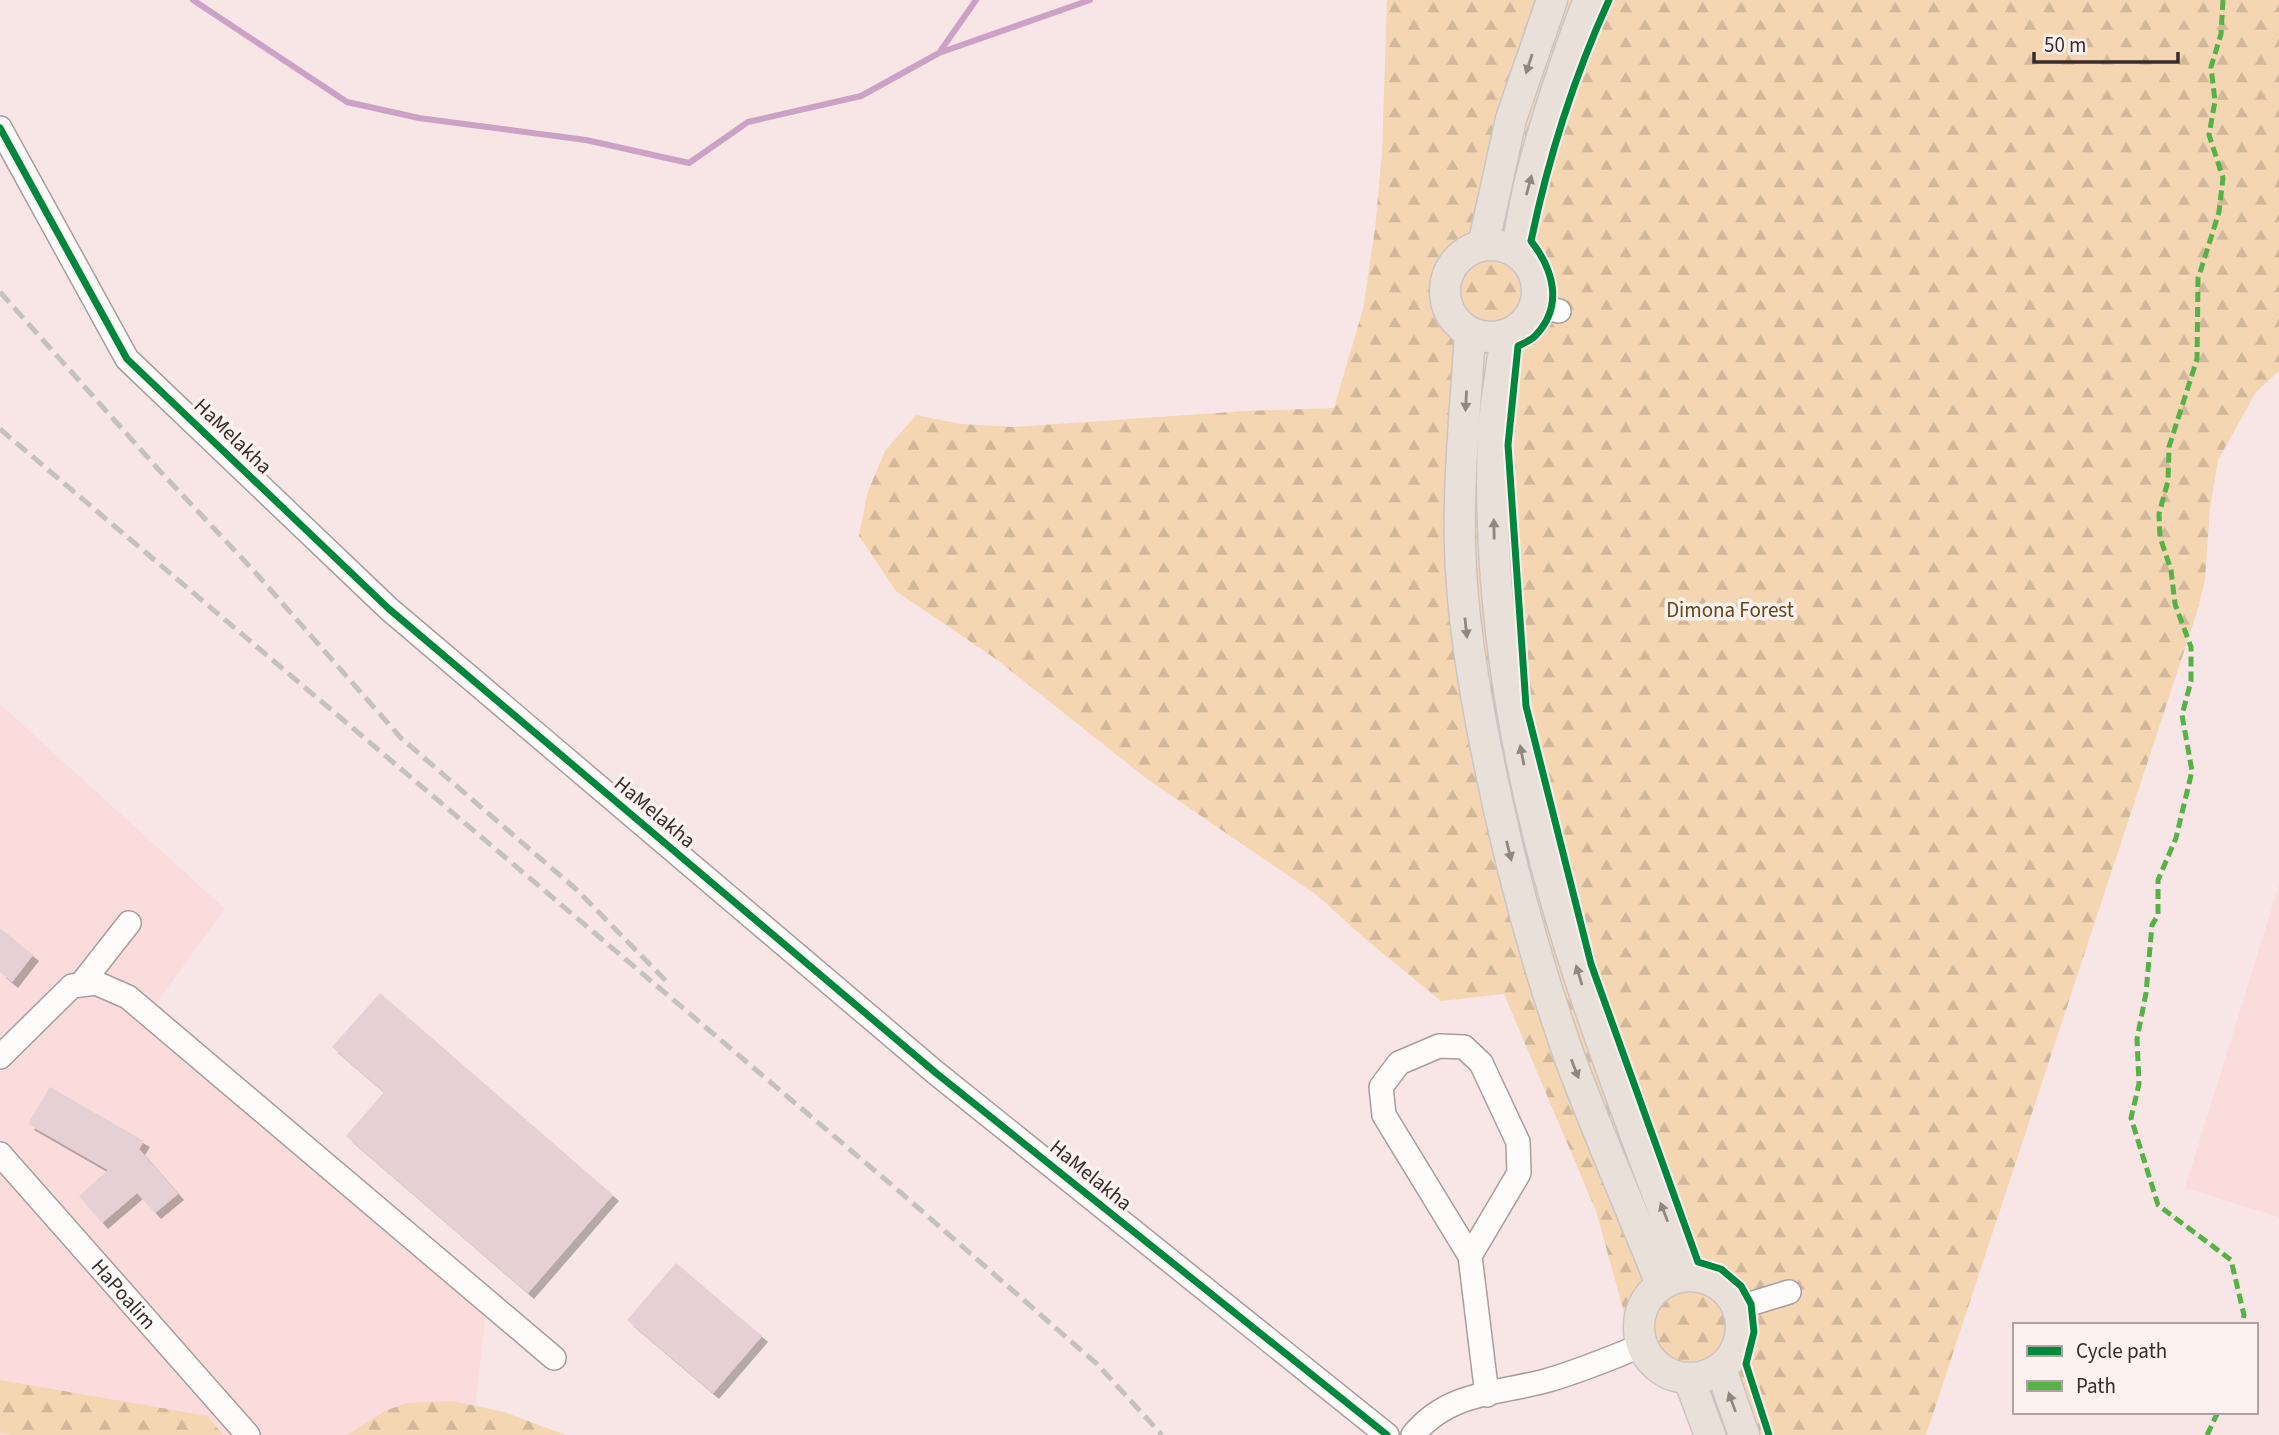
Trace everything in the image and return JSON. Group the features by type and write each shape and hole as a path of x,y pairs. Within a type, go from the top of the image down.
{"main road":[{"path":"1483,246 1511,119 1552,0"},
{"path":"1517,252 1522,211 1544,130 1589,0"},
{"path":"1483,246 1507,248 1517,252 1526,260 1535,275 1538,293 1547,309 1530,318 1519,330 1500,337 1478,336 1470,332 1455,321 1447,306 1445,289 1448,273 1457,259 1471,249 1483,246"},
{"path":"1470,332 1460,550 1466,630 1479,715 1518,889 1547,989 1573,1064 1675,1280"},
{"path":"1506,335 1493,432 1494,548 1500,626 1512,709 1550,880 1675,1280"},
{"path":"1704,1278 1718,1284 1730,1295 1737,1308 1741,1335 1737,1348 1721,1369 1711,1374 1689,1379 1665,1373 1647,1357 1641,1346 1638,1332 1641,1312 1651,1293 1675,1280 1704,1278"},
{"path":"1721,1369 1744,1435"},
{"path":"1689,1379 1710,1435"}],"street":[{"name":"HaMelakha","path":"0,128 127,359 389,609 936,1073 1387,1435"},
{"path":"82,983 129,923"},
{"path":"0,1058 72,986 96,983 128,997 554,1359"},
{"path":"1470,1256 1519,1173 1518,1142 1480,1063 1464,1047 1439,1045 1399,1063 1381,1087 1384,1115 1470,1256 1487,1395"},
{"name":"HaPoalim","path":"0,1154 248,1435"},
{"path":"1737,1308 1788,1292"},
{"path":"1413,1435 1439,1410 1458,1401 1577,1371 1641,1346"}],"shaded area":[{"path":"0,704 225,909 149,1013 486,1311 473,1429 486,1435 0,1435"},
{"path":"2279,885 2279,1217 2185,1188"}],"green space":[{"name":"Dimona Forest","path":"1387,0 2279,0 2279,371 2256,392 2218,460 2210,508 2205,580 2196,615 1926,1435 1761,1435 1705,1400 1627,1323 1596,1211 1504,994 1441,1001 1318,896 1147,779 996,659 896,591 859,536 867,494 885,451 916,415 961,424 1013,427 1246,411 1334,408 1363,309 1375,229 1382,154"},
{"path":"0,1380 208,1416 223,1435 0,1433"},
{"path":"452,1401 504,1412 566,1435 347,1435 385,1411 407,1403"}],"building":[{"path":"0,928 33,955 12,982 0,972"},
{"path":"380,993 613,1195 528,1293 346,1136 384,1092 332,1047"},
{"path":"50,1087 144,1141 139,1149 178,1194 155,1213 137,1193 102,1223 79,1196 108,1170 28,1124"},
{"path":"676,1263 762,1336 713,1393 627,1320"}],"waterway":[{"path":"193,0 347,102 419,118 586,140 689,163 748,122 861,96 939,53 1090,0"},
{"path":"939,53 976,0"}],"railway":[{"path":"0,292 158,469 254,571 401,738 577,890 668,983"},
{"path":"0,429 900,1192 1098,1365 1162,1435"}],"marked path":[{"path":"2223,0 2221,34 2211,67 2215,101 2209,135 2223,178 2219,212 2198,279 2197,359 2169,447 2168,481 2159,514 2160,537 2171,570 2175,604 2191,647 2191,681 2182,715 2192,771 2176,838 2158,880 2158,915 2152,925 2146,993 2137,1039 2139,1084 2131,1118 2158,1205 2231,1260 2244,1315 2242,1323"},
{"path":"2207,1435 2217,1414"}],"cycle path":[{"path":"1609,0 1563,119 1531,241 1550,275 1553,299 1550,312 1536,335 1518,346 1508,445 1526,706 1591,964 1698,1262 1721,1269 1741,1286 1751,1304 1754,1332 1746,1364 1769,1435"},
{"path":"0,128 127,359 389,609 936,1073 1387,1435"}]}
